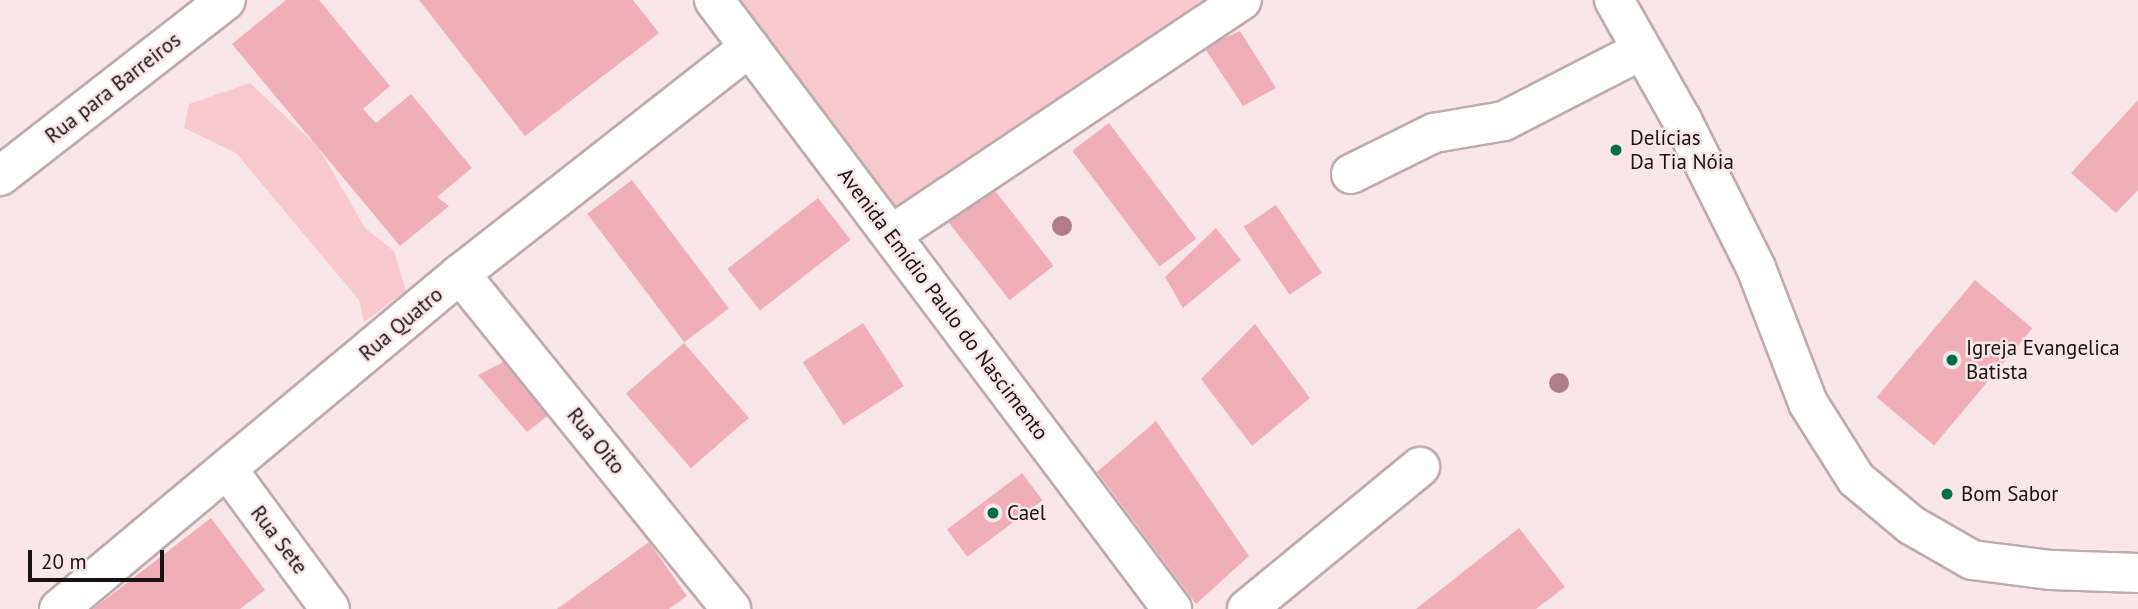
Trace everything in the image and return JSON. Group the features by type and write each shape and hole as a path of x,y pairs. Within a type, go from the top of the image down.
{"street":[{"name":"Rua para Barreiros","path":"0,176 226,0"},
{"name":"Avenida Emídio Paulo do Nascimento","path":"715,0 1172,609"},
{"path":"891,235 1241,0"},
{"path":"1614,0 1682,120 1756,268 1808,403 1856,479 1910,525 1972,560 2052,570 2138,573"},
{"name":"Rua Quatro","path":"59,609 460,274 750,47"},
{"path":"1351,174 1434,132 1504,121 1642,50"},
{"name":"Rua Oito","path":"460,274 731,609"},
{"path":"1247,609 1420,467"},
{"name":"Rua Sete","path":"228,470 330,609"}],"shaded area":[{"path":"739,0 1235,0 905,219"},
{"path":"250,83 318,147 365,228 394,251 406,291 364,322 359,300 236,153 184,128 189,104"}],"building":[{"path":"286,0 319,0 390,86 363,109 376,123 411,94 472,168 437,197 449,206 400,246 232,44"},
{"path":"419,0 633,0 659,33 525,136"},
{"path":"1240,31 1276,88 1243,106 1204,47"},
{"path":"2138,100 2138,190 2116,213 2071,173"},
{"path":"1109,123 1196,239 1160,266 1072,151"},
{"path":"632,180 729,309 684,342 587,214"},
{"path":"989,183 1054,266 1010,300 945,217"},
{"path":"818,198 851,240 760,311 727,269"},
{"path":"1276,205 1322,273 1290,295 1244,227"},
{"path":"1216,228 1241,260 1183,308 1165,277"},
{"name":"Igreja Evangelica Batista","path":"1975,280 2032,328 1934,445 1877,397"},
{"path":"863,323 904,386 843,425 803,362"},
{"path":"1255,324 1310,398 1252,446 1201,379"},
{"path":"684,343 749,418 691,468 626,394"},
{"path":"509,359 549,415 527,432 478,375"},
{"path":"1156,421 1249,556 1196,604 1097,472"},
{"name":"Cael","path":"1022,473 1042,500 967,557 947,530"},
{"path":"211,518 265,590 240,609 93,609"},
{"path":"1519,528 1565,587 1536,609 1416,609"},
{"path":"649,542 687,596 669,609 557,609"}],"place":[{"name":"Delícias Da Tia Nóia","path":"1616,150"},
{"name":"Igreja Evangelica Batista","path":"1952,360"},
{"name":"Bom Sabor","path":"1947,494"},
{"name":"Cael","path":"993,513"}]}
